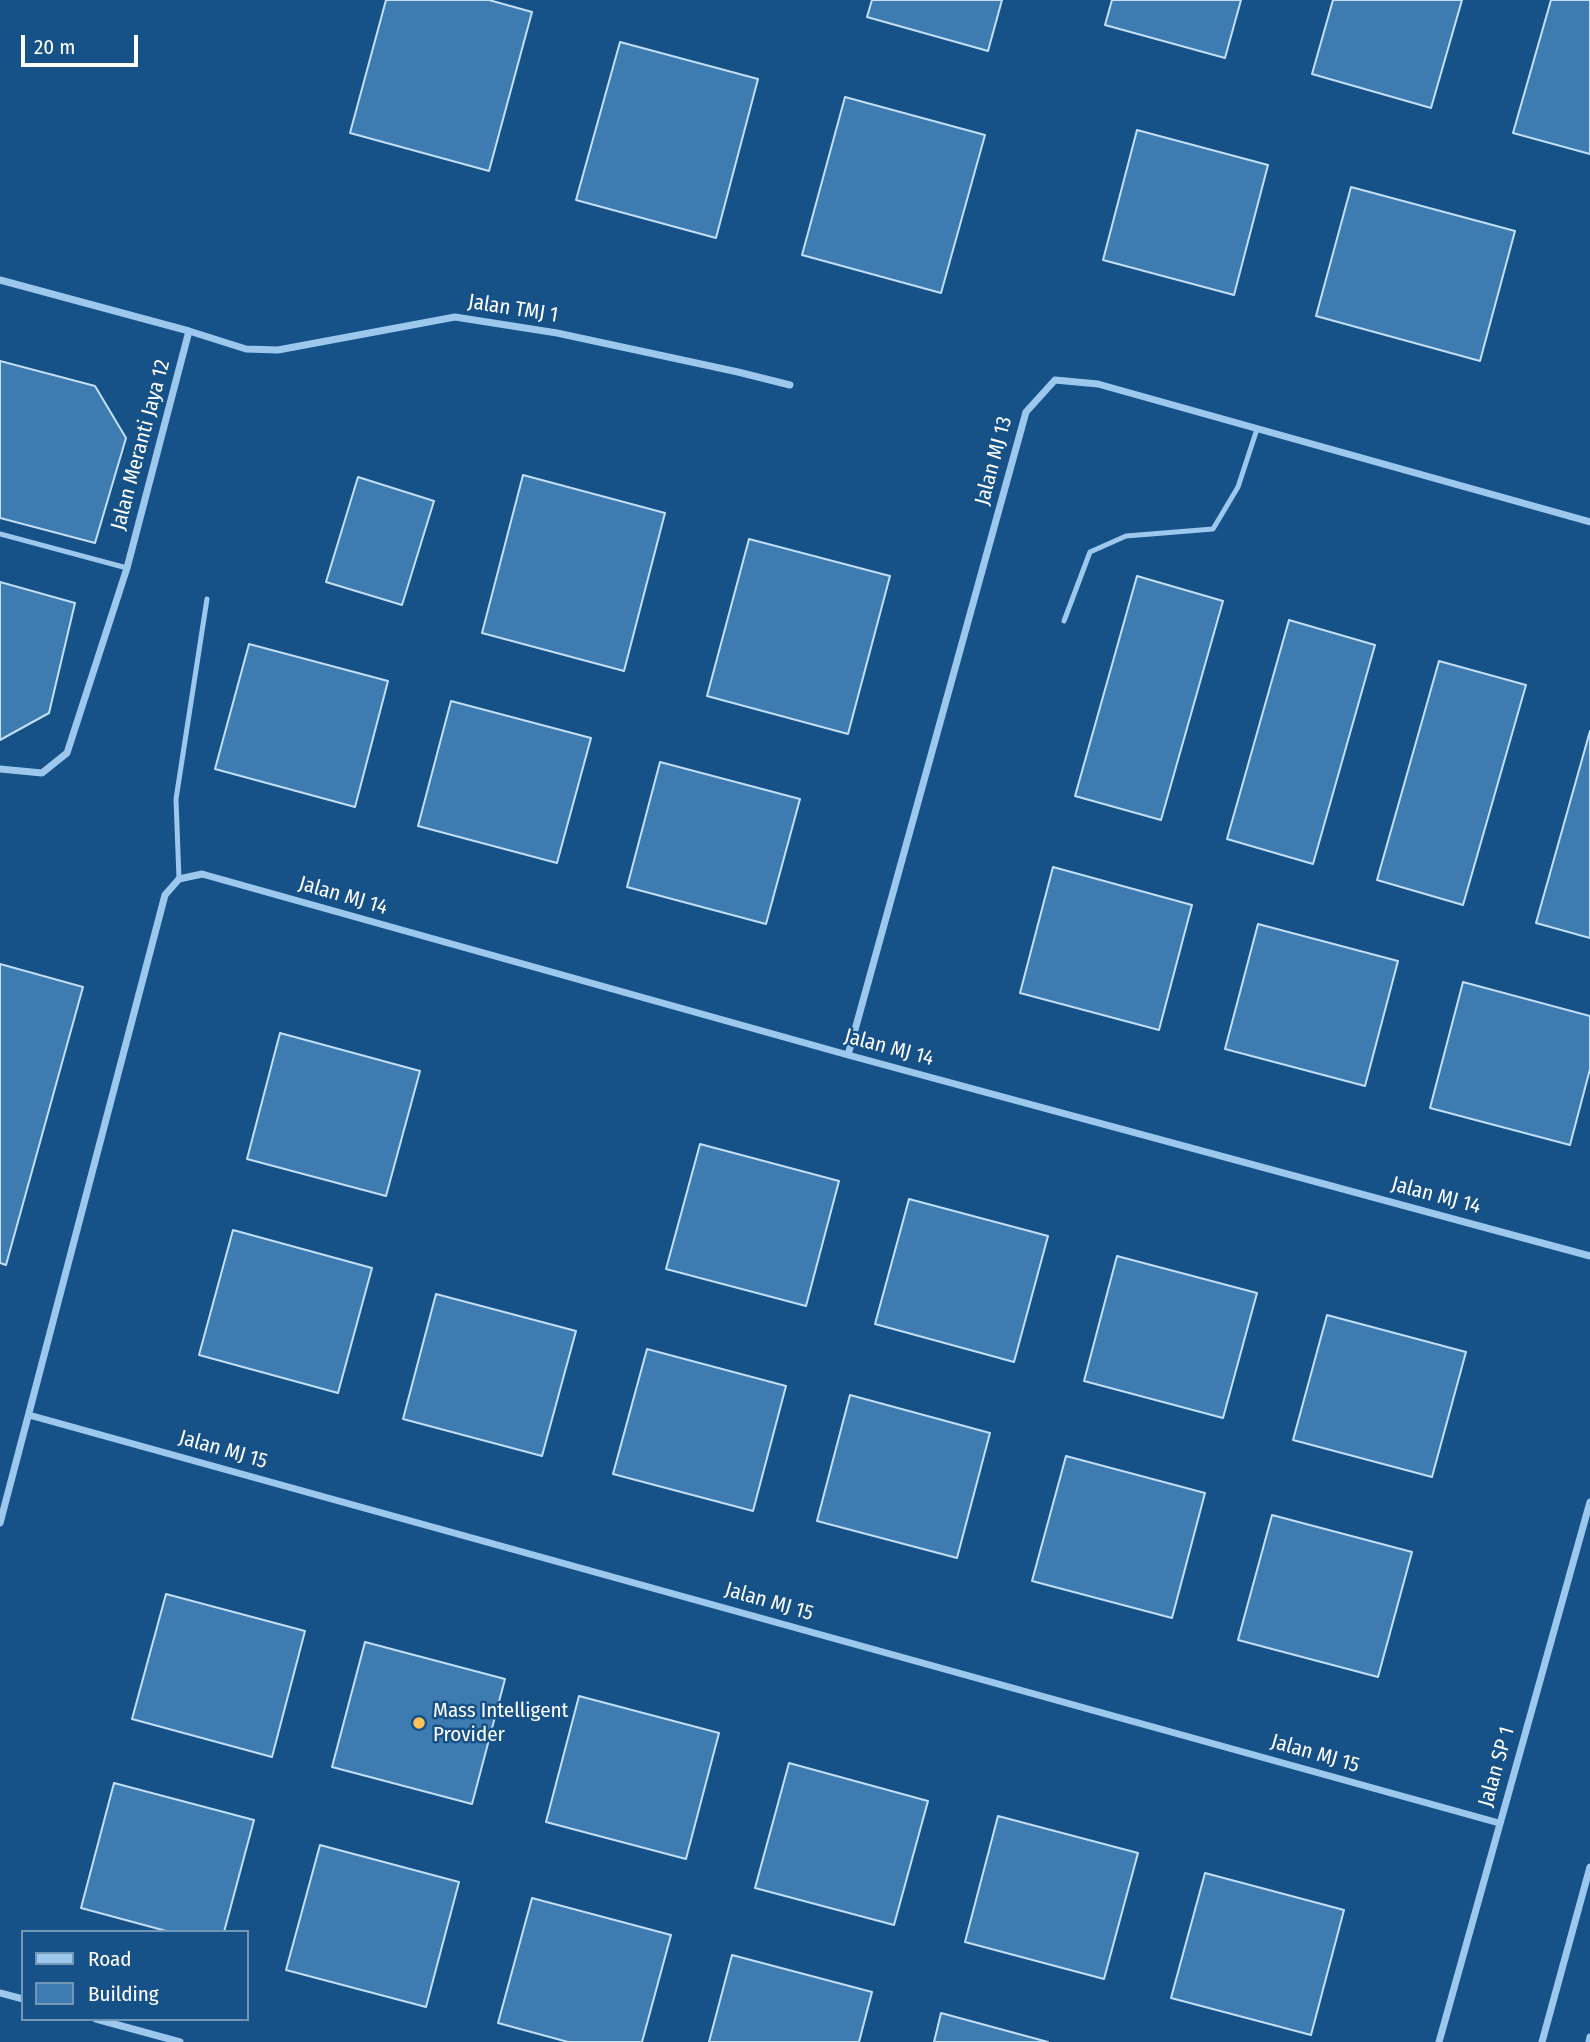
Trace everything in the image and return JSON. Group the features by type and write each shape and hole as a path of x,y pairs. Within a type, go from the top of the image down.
{"street":[{"path":"0,280 189,331"},
{"name":"Jalan TMJ 1","path":"189,331 246,349 278,350 455,317 556,333 738,372 790,386"},
{"name":"Jalan Meranti Jaya 12","path":"0,769 42,773 67,753 127,568 189,331"},
{"name":"Jalan MJ 13","path":"848,1055 1026,412 1055,380 1098,384 1590,522"},
{"name":"Jalan MJ 14","path":"179,879 202,874 848,1055 1590,1256"},
{"path":"0,1523 165,895 179,879"},
{"name":"Jalan MJ 15","path":"29,1415 1499,1823"},
{"name":"Jalan SP 1","path":"1439,2042 1590,1502"},
{"path":"1542,2042 1590,1867"},
{"path":"0,1993 21,1998"},
{"path":"103,2021 180,2042"},
{"path":"1589,2042 1590,2037"}],"lane":[{"path":"1064,621 1090,552 1126,536 1213,529 1238,487 1257,429"},
{"path":"0,534 127,568"},
{"path":"179,879 176,799 207,599"}],"building":[{"path":"386,0 489,0 532,12 489,171 350,133"},
{"path":"872,0 1002,0 988,51 867,17"},
{"path":"1112,0 1241,0 1225,58 1105,25"},
{"path":"1333,0 1462,0 1431,108 1312,74"},
{"path":"1551,0 1590,0 1590,154 1513,133"},
{"path":"620,42 758,79 716,238 576,200"},
{"path":"845,97 985,135 941,293 802,255"},
{"path":"1137,130 1268,165 1234,295 1103,260"},
{"path":"1351,187 1515,231 1480,361 1316,316"},
{"path":"0,361 95,386 126,438 95,543 0,518"},
{"path":"523,475 665,513 624,671 482,633"},
{"path":"358,477 434,501 402,605 326,582"},
{"path":"749,539 890,576 848,734 707,696"},
{"path":"1137,576 1223,601 1161,820 1075,796"},
{"path":"0,582 75,603 49,713 0,740"},
{"path":"1289,620 1375,645 1313,864 1227,839"},
{"path":"249,644 388,681 355,807 215,769"},
{"path":"1439,661 1526,685 1463,905 1377,880"},
{"path":"451,701 591,738 557,863 418,826"},
{"path":"1590,731 1590,938 1536,923"},
{"path":"660,762 800,799 766,924 627,887"},
{"path":"1053,867 1192,905 1159,1030 1020,993"},
{"path":"1258,924 1398,961 1365,1086 1225,1049"},
{"path":"0,964 83,987 6,1265 0,1263"},
{"path":"1463,982 1590,1016 1590,1069 1570,1145 1430,1108"},
{"path":"280,1033 420,1071 386,1196 247,1159"},
{"path":"700,1144 839,1181 806,1306 666,1269"},
{"path":"909,1199 1048,1236 1014,1362 875,1324"},
{"path":"233,1230 372,1268 338,1393 199,1355"},
{"path":"1117,1256 1257,1293 1223,1418 1084,1381"},
{"path":"436,1294 576,1331 542,1456 403,1419"},
{"path":"1327,1315 1466,1352 1432,1477 1293,1440"},
{"path":"647,1349 786,1386 753,1511 613,1474"},
{"path":"850,1395 990,1433 957,1558 817,1521"},
{"path":"1066,1456 1205,1493 1172,1618 1032,1581"},
{"path":"1272,1515 1412,1552 1378,1677 1238,1640"},
{"path":"166,1594 305,1631 272,1757 132,1719"},
{"name":"Mass Intelligent Provider","path":"365,1642 505,1679 472,1804 332,1767"},
{"path":"579,1696 719,1733 686,1859 546,1822"},
{"path":"789,1763 928,1801 894,1925 755,1888"},
{"path":"114,1783 254,1820 225,1930 163,1930 81,1908"},
{"path":"998,1816 1138,1853 1104,1979 965,1942"},
{"path":"320,1845 459,1882 426,2007 286,1970"},
{"path":"1205,1873 1344,1910 1311,2035 1171,1998"},
{"path":"532,1898 671,1935 642,2042 568,2042 498,2023"},
{"path":"732,1955 872,1992 859,2042 709,2042"},
{"path":"941,2013 1048,2042 934,2042"}],"place":[{"name":"Mass Intelligent Provider","path":"419,1723"}]}
